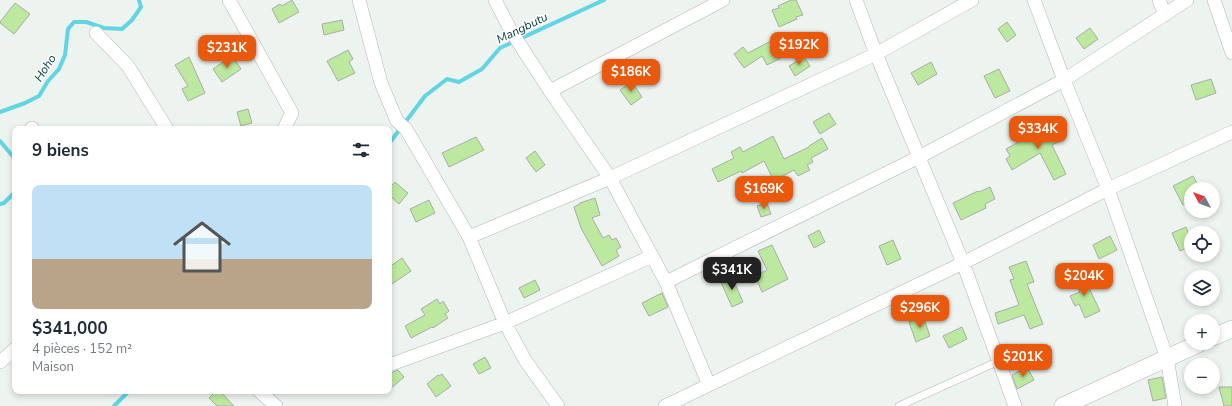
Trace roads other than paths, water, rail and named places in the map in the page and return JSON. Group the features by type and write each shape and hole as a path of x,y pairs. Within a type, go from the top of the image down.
{"street":[{"path":"230,0 292,113 286,126"},
{"path":"359,0 381,83 402,125 469,238 505,323 525,360 558,406"},
{"path":"495,0 511,32 610,178 666,282 709,385"},
{"path":"550,91 723,0"},
{"path":"856,0 876,54 963,263 1015,406"},
{"path":"469,238 610,178 876,54 972,0"},
{"path":"1034,0 1064,80 1108,189 1168,358 1174,406"},
{"path":"1158,0 1165,15"},
{"path":"666,282 919,156 1064,80 1187,0"},
{"path":"1214,0 1232,53"},
{"path":"96,33 128,66 165,126"},
{"path":"665,406 963,263 1108,189 1232,132"},
{"path":"392,364 505,323 652,256"},
{"path":"1220,334 1232,329"},
{"path":"1064,406 1185,350"},
{"path":"0,362 12,352"},
{"path":"262,394 276,406"}],"lane":[{"path":"899,406 999,361"}],"waterway":[{"name":"Hoho","path":"0,112 39,96 48,81 59,69 65,55 68,29 74,22 86,22 104,28 122,29 132,20 141,7 139,0"},
{"name":"Mangbutu","path":"392,140 425,96 447,79 459,82 482,69 500,48 604,0"},
{"name":"Hoho","path":"0,141 12,155"},
{"name":"Hoho","path":"0,204 4,203 12,195"},
{"name":"Mangbutu","path":"114,406 126,394"}]}
